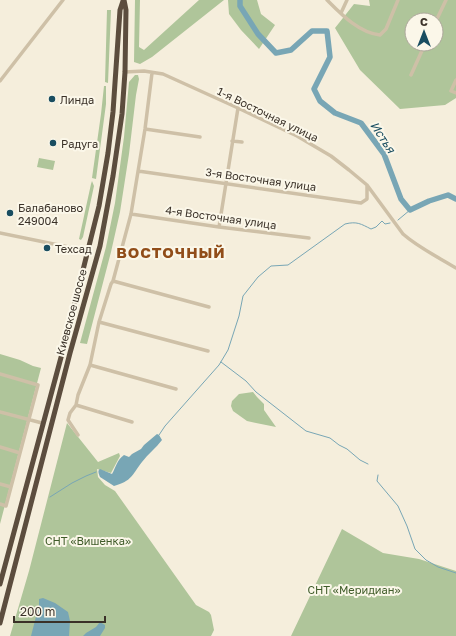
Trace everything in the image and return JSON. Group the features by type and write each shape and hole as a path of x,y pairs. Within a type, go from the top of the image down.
{"highway":[{"name":"Киевское шоссе","path":"0,623 66,369 100,246 112,183 122,114 125,72 126,10 124,0"},
{"name":"Киевское шоссе","path":"0,584 42,423 63,350 99,206 114,112 120,10 124,0"},
{"path":"103,182 107,178 110,178 112,183"}],"street":[{"path":"0,81 63,0"},
{"path":"327,0 352,23 368,33 380,35 386,29 398,0"},
{"path":"341,13 347,0"},
{"path":"441,12 446,0"},
{"path":"411,75 421,52"},
{"name":"1-я Восточная улица","path":"125,72 144,71 162,74 238,108 311,144 337,161 367,185 403,234 422,248 456,268"},
{"path":"78,435 68,420 70,413 76,405 78,395 90,365 99,322 113,281 131,214 145,129 152,72"},
{"path":"456,80 451,91 456,93"},
{"path":"219,227 238,108"},
{"path":"145,129 200,137"},
{"path":"232,141 242,142"},
{"name":"3-я Восточная улица","path":"138,171 361,203 366,199 367,185"},
{"name":"4-я Восточная улица","path":"131,214 309,238"},
{"path":"0,233 88,251"},
{"path":"113,281 209,307"},
{"path":"99,322 208,351"},
{"path":"90,365 176,390"},
{"path":"0,374 38,385 6,506 0,504"},
{"path":"76,405 132,422"},
{"path":"0,412 42,423"},
{"path":"0,447 20,453"},
{"path":"0,484 11,487"}],"green space":[{"path":"135,0 140,0 139,47 144,50 199,0 224,0 152,57 140,64 134,62"},
{"path":"228,0 257,0 261,14 275,25 259,49 241,30 229,14"},
{"path":"369,0 456,0 456,98 445,105 400,109 360,70 335,28 354,4 370,6"},
{"path":"107,10 111,10 108,83 105,82"},
{"path":"135,75 138,75 139,79 120,212 87,344 80,343 106,247 115,203 124,137 129,82"},
{"path":"104,86 106,86 106,104 96,179 92,178"},
{"path":"39,158 55,161 53,170 37,167"},
{"path":"92,181 94,186 83,237 81,240 79,239"},
{"path":"0,354 41,368 0,524"},
{"path":"253,392 264,404 264,410 276,427 247,421 233,411 231,406 232,401 239,394"},
{"name":"СНТ «Вишенка»","path":"67,423 98,462 119,453 120,456 111,473 97,469 98,477 105,485 115,491 196,605 209,612 214,630 211,636 10,636 29,571"},
{"name":"СНТ «Меридиан»","path":"342,529 383,553 419,559 456,571 456,636 291,636"}],"water":[{"path":"157,434 162,440 144,459 128,480 114,486 100,477 98,472 100,469 112,474 118,461 124,455 129,457 141,449"},
{"path":"43,598 55,603 68,612 70,621 69,636 31,636 39,605 39,599"},
{"path":"100,622 105,625 105,628 100,636 83,636 96,627"}],"waterway":[{"name":"Истья","path":"240,0 240,6 258,34 276,53 291,50 312,31 327,31 330,57 314,89 320,101 335,113 361,123 384,154 401,199 410,210 429,201 448,195 456,199"},
{"path":"398,220 410,210"},
{"path":"159,435 165,426 219,365 228,350 239,316 243,296 258,277 271,266 288,265 345,224 359,224 371,229 376,227 382,221 385,224 390,223"},
{"path":"221,362 246,381 256,392 306,431 330,438 360,460 368,464"},
{"path":"50,497 72,483 96,472"},
{"path":"378,475 377,481 398,506 415,549 426,560 438,567 456,573"}],"place":[{"name":"Линда","path":"52,99"},
{"name":"Радуга","path":"53,143"},
{"name":"Балабаново 249004","path":"10,213"},
{"name":"Техсад","path":"47,248"}],"district":[{"name":"ВОСТОЧНЫЙ","path":"171,252"}]}
